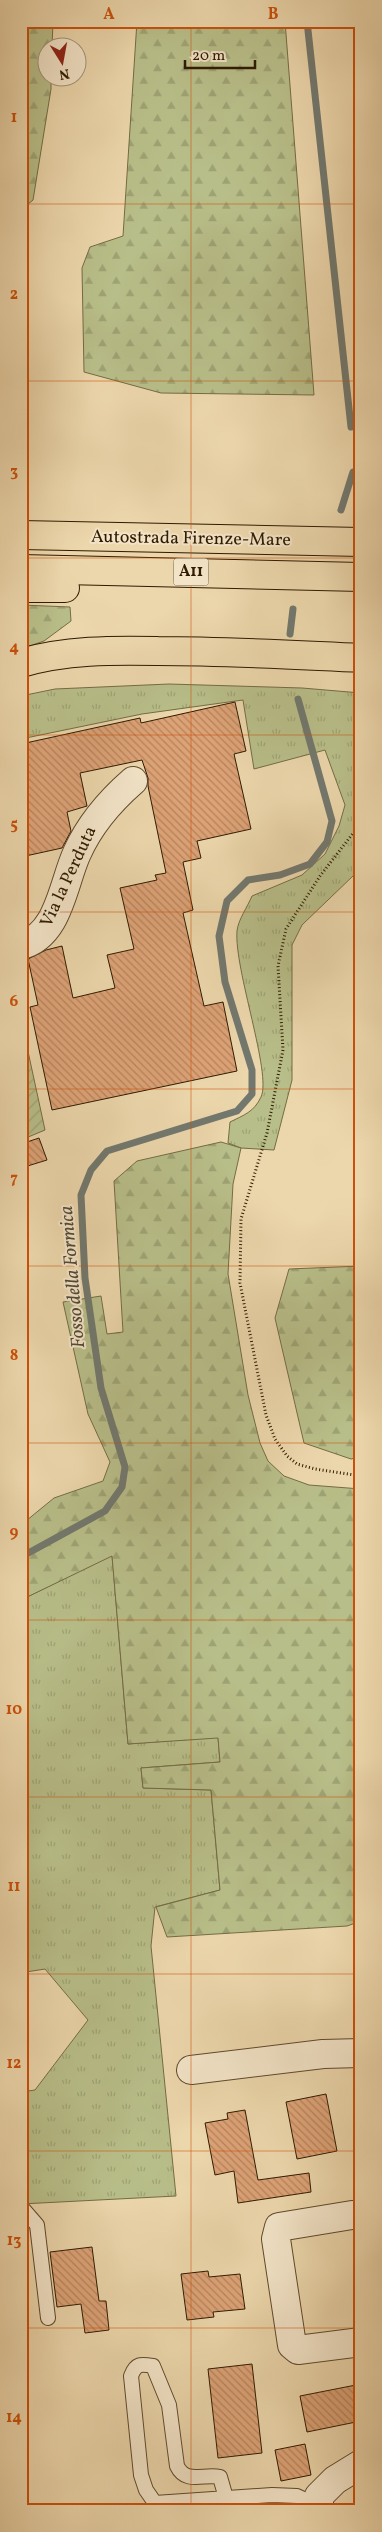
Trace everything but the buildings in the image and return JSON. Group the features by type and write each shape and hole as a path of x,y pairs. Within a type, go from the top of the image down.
{"main road":[{"name":"Autostrada Firenze-Mare","path":"21,535 361,542"},
{"name":"Autostrada Firenze-Mare","path":"21,569 357,577"},
{"path":"21,588 168,585 357,577"},
{"path":"21,663 75,653 124,650 202,651 361,658"}],"street":[{"name":"Via la Perduta","path":"21,945 40,936 52,922 77,853 94,822 110,801 133,781"},
{"path":"191,2070 323,2054 361,2053"},
{"path":"352,2215 279,2227 276,2239 292,2345 298,2350 361,2342"},
{"path":"319,2508 319,2496 335,2480 361,2464"}],"lane":[{"path":"21,2210 24,2210 37,2225 48,2318"},
{"path":"226,2498 220,2478 189,2478 180,2473 177,2466 169,2405 153,2366 140,2364 135,2367 131,2376 141,2475 146,2490 155,2503 272,2495 298,2496 319,2508"}],"path":[{"path":"361,824 320,876 286,929 278,966 283,1050 267,1133 241,1219 240,1283 266,1415 276,1439 287,1456 297,1464 315,1469 361,1476"}],"green space":[{"path":"21,21 53,21 52,38 38,38 38,88 51,89 33,200 21,210"},
{"path":"137,21 285,21 314,395 161,393 84,372 82,268 90,247 123,236"},
{"path":"21,605 70,607 71,621 44,641 21,649"},
{"path":"169,684 302,688 361,693 361,863 355,874 302,925 292,945 292,1080 274,1150 241,1148 228,1143 230,1122 255,1106 261,1097 263,1085 257,1044 241,970 237,931 252,896 302,875 325,854 339,826 345,805 325,750 254,769 243,700 142,714 21,739 21,696 55,689"},
{"path":"21,1019 45,1130 21,1140"},
{"path":"221,1142 241,1148 233,1184 228,1274 248,1395 260,1443 268,1461 284,1476 309,1485 361,1489 361,1921 347,1926 167,1937 156,1907 220,1890 211,1790 143,1788 141,1768 220,1762 218,1738 128,1744 112,1556 21,1600 21,1525 54,1498 103,1481 110,1462 88,1414 63,1302 101,1296 107,1334 123,1332 114,1181 137,1161"},
{"path":"361,1266 361,1457 351,1459 304,1443 275,1318 289,1269"},
{"path":"112,1555 128,1744 218,1737 220,1762 141,1768 143,1788 211,1790 220,1890 155,1907 151,1946 176,2196 21,2204 21,2092 35,2090 88,2020 45,1969 26,1972 21,1924 21,1600"}],"waterway":[{"path":"307,21 351,427"},
{"name":"Fosso della Formica","path":"341,510 353,472"},
{"name":"Fosso della Formica","path":"290,634 293,609"},
{"name":"Fosso della Formica","path":"21,1557 105,1511 122,1487 125,1467 101,1388 85,1278 81,1195 91,1170 107,1151 237,1111 252,1094 252,1070 225,982 219,936 227,901 248,880 280,875 310,864 327,842 332,821 298,699"}]}
